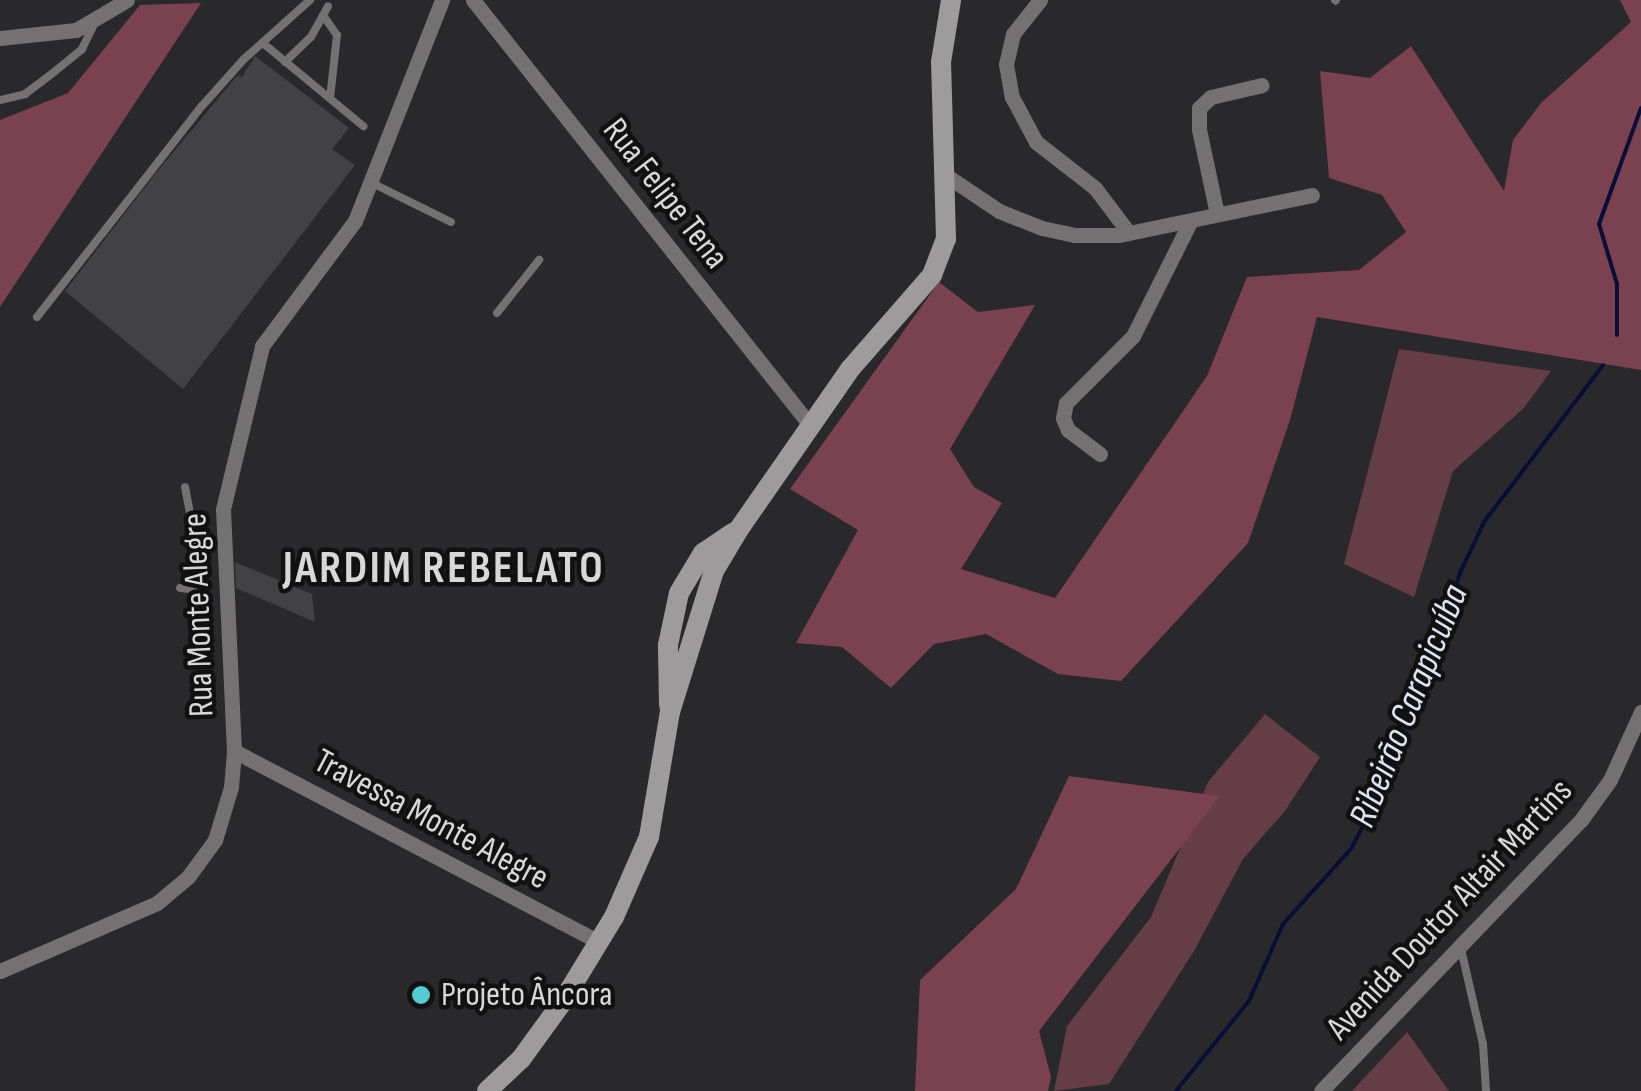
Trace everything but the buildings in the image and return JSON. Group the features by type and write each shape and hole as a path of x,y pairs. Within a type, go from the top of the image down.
{"street":[{"path":"101,18 116,0"},
{"path":"0,38 76,30 127,0"},
{"name":"Rua Monte Alegre","path":"0,971 157,903 188,877 215,840 231,787 234,750 221,537 228,479 262,346 355,220 442,0"},
{"name":"Rua Felipe Tena","path":"473,0 810,426"},
{"path":"487,1091 521,1060 600,942 649,838 670,712 668,644 678,593 704,552 738,528 851,368 932,275 946,239 941,62 951,0"},
{"path":"1040,0 1013,34 1006,64 1016,108 1036,142 1094,188 1129,232"},
{"path":"1217,214 1199,128 1199,108 1211,97 1262,85"},
{"path":"944,174 999,211 1042,228 1075,234 1129,232 1190,222 1312,194"},
{"path":"1100,454 1068,430 1063,418 1066,403 1134,336 1190,222"},
{"name":"Avenida Doutor Altair Martins","path":"1322,1091 1581,820 1610,780 1641,712"},
{"name":"Travessa Monte Alegre","path":"234,750 600,942"}],"lane":[{"path":"36,316 202,106 310,0"},
{"path":"285,62 325,18 328,6"},
{"path":"0,100 25,94 82,49 101,18"},
{"path":"325,18 338,35 330,98"},
{"path":"264,44 363,126"},
{"path":"372,183 451,222"},
{"path":"497,313 538,260"},
{"path":"180,588 199,590 200,582 185,487"},
{"path":"1460,949 1483,1044 1486,1091"}],"shaded area":[{"path":"1620,0 1641,0 1641,370 1317,317 1290,420 1248,543 1121,681 1058,674 986,634 934,644 891,688 842,647 796,643 858,530 790,489 939,282 978,312 1035,305 950,449 974,487 1002,503 961,569 1055,598 1207,376 1247,277 1359,270 1406,232 1382,195 1329,178 1320,71 1370,78 1411,46 1504,191 1513,140 1541,103 1631,22"},
{"path":"201,3 0,307 0,120 68,93 140,5"},
{"path":"1399,349 1551,371 1523,409 1453,471 1414,597 1344,564"},
{"path":"1265,714 1320,757 1285,811 1243,859 1194,951 1109,1084 1054,1091 1067,1026 1151,917 1208,782"},
{"path":"1069,776 1220,796 1039,1031 1051,1077 1048,1091 915,1091 920,980 1016,889"},
{"path":"1407,1032 1449,1091 1352,1091"}],"waterway":[{"name":"Ribeirão Carapicuíba","path":"1617,335 1617,284 1599,224 1641,108"},
{"name":"Ribeirão Carapicuíba","path":"1176,1091 1249,1001 1283,924 1351,849 1374,805 1417,672 1443,624 1460,573 1484,522 1603,365"}],"place":[{"name":"Projeto Âncora","path":"421,995"}],"district":[{"name":"JARDIM REBELATO","path":"444,569"}]}
